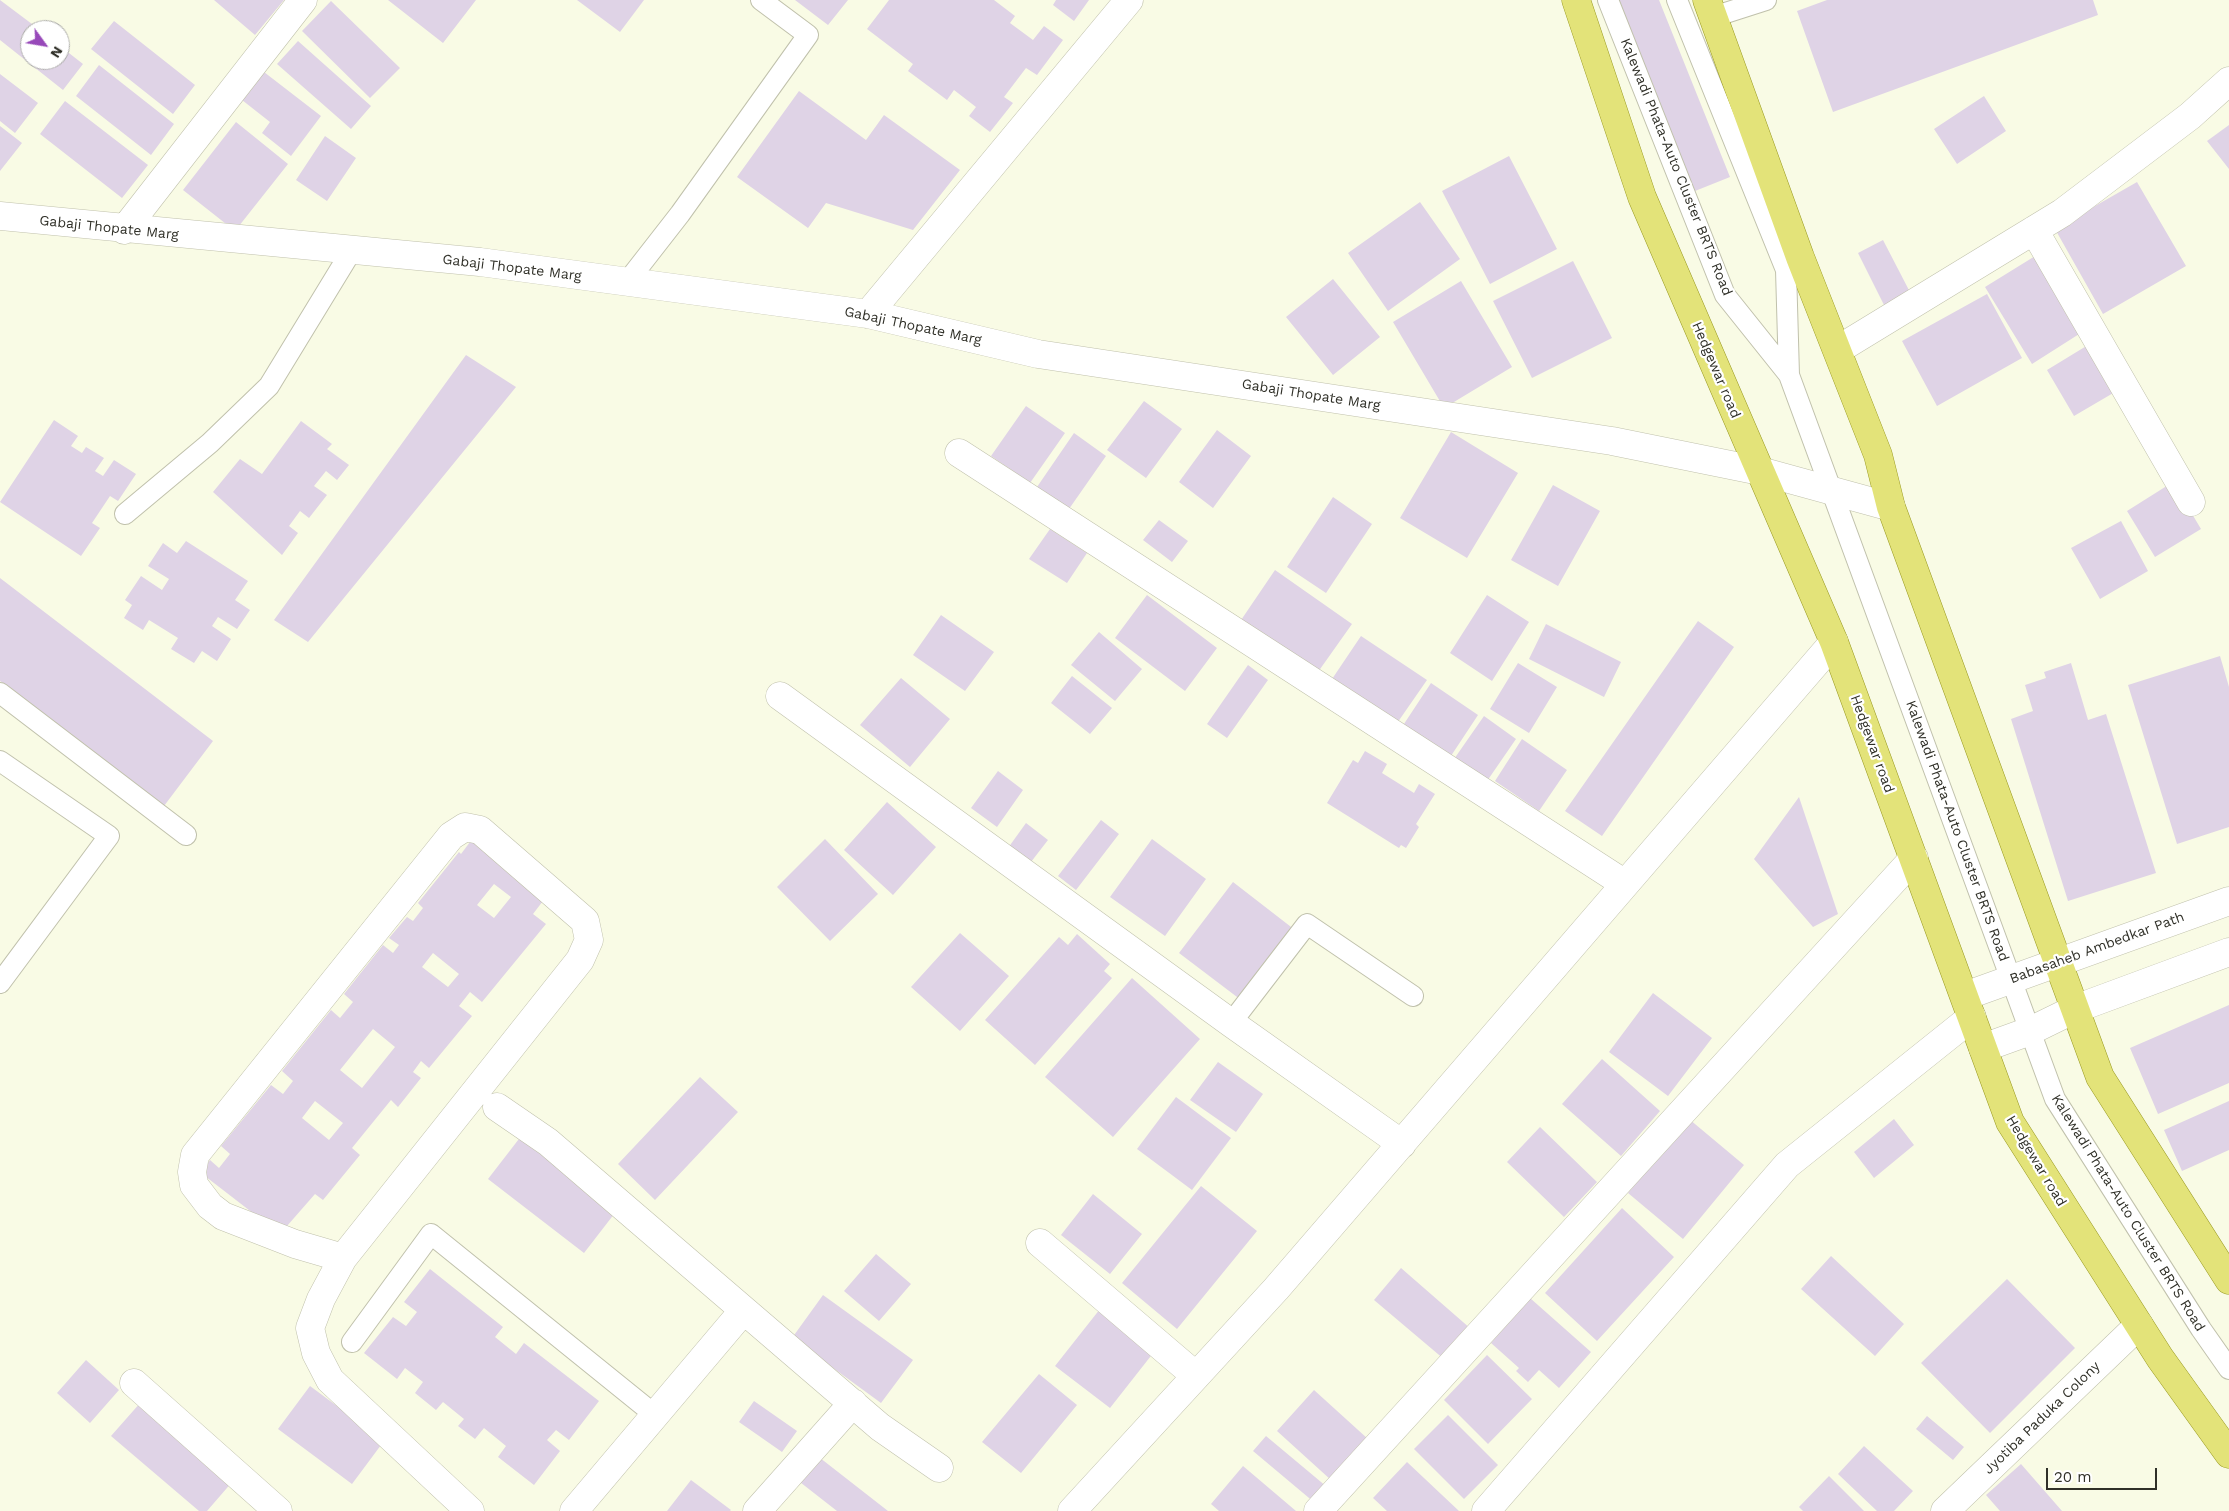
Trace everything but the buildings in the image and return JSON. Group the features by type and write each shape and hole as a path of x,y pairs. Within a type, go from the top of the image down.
{"main road":[{"name":"Hedgewar road","path":"1576,0 1642,197 1834,642 2010,1122 2138,1325 2229,1454"},
{"path":"1710,9 1800,256 1878,455 1891,507 2100,1077 2229,1280"}],"street":[{"path":"124,230 303,0"},
{"path":"868,314 1130,0"},
{"path":"1838,349 2062,213 2190,116 2229,81"},
{"name":"Gabaji Thopate Marg","path":"0,216 124,230 480,262 868,314 1038,354 1612,441 1760,471 1891,507"},
{"path":"2034,230 2192,502"},
{"path":"959,453 1625,884"},
{"path":"1072,1511 1276,1289 1834,642"},
{"path":"780,696 1231,1024 1402,1144"},
{"path":"343,1258 295,1244 223,1216 210,1206 194,1185 192,1172 195,1155 451,836 465,827 480,830 585,921 589,940 580,960 343,1258 321,1299 310,1328 316,1353 330,1380 470,1511"},
{"path":"1318,1511 1914,858"},
{"name":"Babasaheb Ambedkar Path","path":"1486,1511 1787,1165 1968,1007 2012,979 2229,900"},
{"path":"1983,1048 2030,1031 2075,1009 2229,952"},
{"path":"496,1107 548,1142 880,1427 938,1468"},
{"path":"1040,1243 1196,1376"},
{"path":"574,1511 743,1311"},
{"name":"Jyotiba Paduka Colony","path":"1945,1511 2138,1325"},
{"path":"134,1383 278,1511"},
{"path":"757,1511 853,1402"}],"lane":[{"path":"627,282 680,214 808,35 760,0"},
{"name":"Kalewadi Phata-Auto Cluster BRTS Road","path":"1608,0 1726,295 1789,376 2055,1099 2201,1329 2229,1369"},
{"name":"Kalewadi Phata-Auto Cluster BRTS Road","path":"1677,0 1786,270 1789,376"},
{"path":"1710,9 1766,0"},
{"path":"124,514 210,442 269,386 352,250"},
{"path":"0,693 186,835"},
{"path":"0,761 109,836 0,983"},
{"path":"1231,1024 1306,924 1413,996"},
{"path":"352,1342 432,1234 655,1416"}]}
